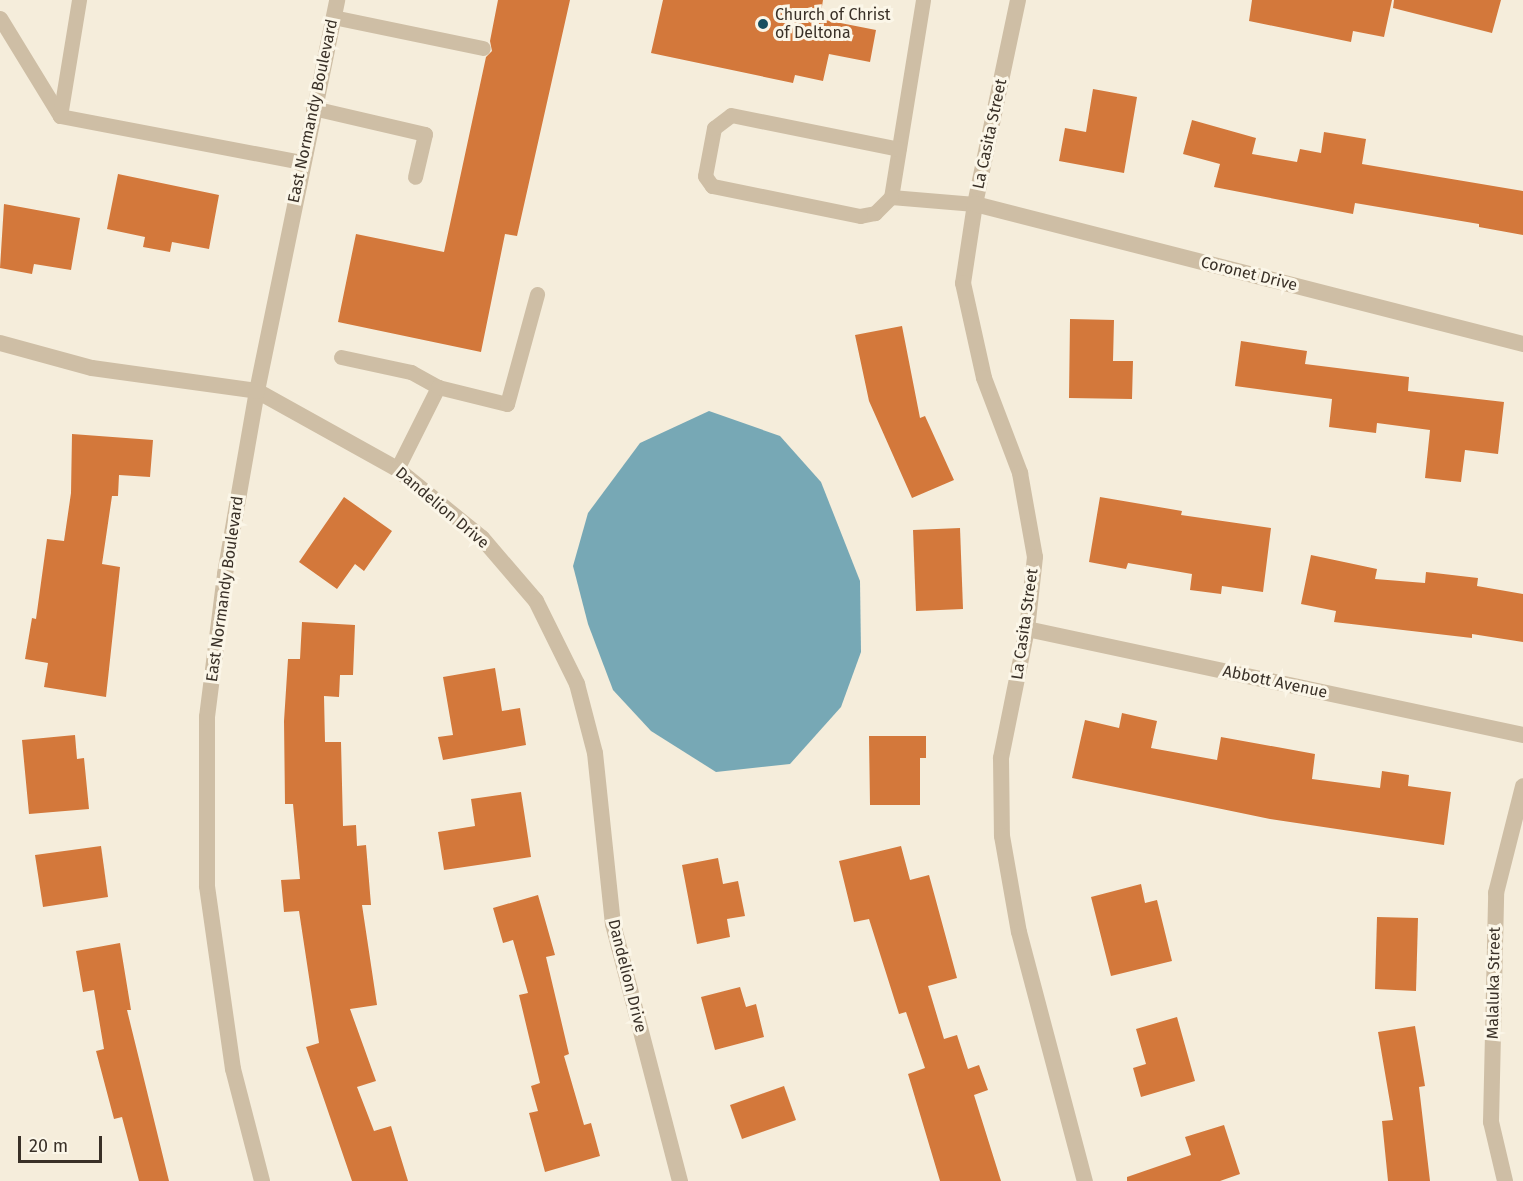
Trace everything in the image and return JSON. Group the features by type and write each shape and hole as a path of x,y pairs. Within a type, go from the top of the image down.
{"street":[{"name":"East Normandy Boulevard","path":"262,1181 233,1069 207,886 207,717 225,574 257,391 301,162 337,0"},
{"name":"La Casita Street","path":"1018,0 975,204 963,284 984,378 1020,473 1035,557 1027,629 1001,758 1002,836 1018,932 1085,1181"},
{"name":"Coronet Drive","path":"975,204 1523,344"},
{"name":"Dandelion Drive","path":"0,343 92,368 257,391 397,469 482,538 536,601 578,684 596,753 613,924 680,1181"},
{"name":"Abbott Avenue","path":"1027,629 1523,735"},
{"name":"Malaluka Street","path":"1505,1181 1491,1122 1496,893 1523,786"}],"lane":[{"path":"60,116 79,0"},
{"path":"899,149 731,115 714,128 705,176 712,186 860,216 874,213 891,197 899,149 923,0"},
{"path":"333,17 483,48"},
{"path":"0,18 60,116 301,162"},
{"path":"313,108 425,134 415,177"},
{"path":"891,197 975,204"},
{"path":"341,357 411,372 438,387 507,404 537,294"},
{"path":"397,469 438,387"}],"water":[{"path":"709,411 780,436 821,482 860,581 861,652 841,707 790,764 716,772 651,731 613,690 588,624 573,566 588,513 640,443"}],"building":[{"path":"498,0 570,0 517,236 505,234 481,352 338,322 356,234 444,252 486,57 492,51 490,41"},
{"path":"663,0 823,0 820,19 876,30 870,62 829,54 823,81 795,75 793,83 651,53"},
{"path":"1252,0 1392,0 1384,37 1353,31 1351,42 1249,21"},
{"path":"1394,0 1501,0 1492,33 1393,8"},
{"path":"1093,89 1137,97 1124,173 1059,161 1065,128 1086,132"},
{"path":"1192,120 1256,138 1252,154 1297,162 1300,149 1321,153 1324,132 1366,139 1362,164 1523,191 1523,235 1479,227 1479,224 1355,203 1353,214 1214,187 1220,164 1183,154"},
{"path":"118,174 219,195 209,249 172,242 170,252 143,247 145,237 107,229"},
{"path":"4,204 80,218 71,270 34,264 32,274 0,268"},
{"path":"1070,319 1114,320 1113,361 1133,361 1132,399 1069,398"},
{"path":"902,326 920,418 925,416 954,480 912,498 869,401 855,335"},
{"path":"1241,341 1307,351 1305,364 1409,377 1408,391 1504,402 1498,454 1465,450 1461,482 1425,478 1430,430 1377,423 1376,433 1329,427 1332,399 1235,386"},
{"path":"72,434 153,440 150,477 119,475 118,496 112,496 102,564 120,567 106,697 44,687 48,663 25,659 32,618 36,619 47,539 64,541 71,493"},
{"path":"344,497 392,531 364,571 355,564 337,589 299,562"},
{"path":"1100,497 1182,511 1181,515 1271,528 1263,592 1222,586 1221,594 1190,590 1192,574 1128,563 1126,569 1089,562"},
{"path":"960,528 963,609 916,611 913,530"},
{"path":"1311,555 1377,569 1375,579 1425,583 1426,572 1478,578 1477,586 1523,594 1523,642 1472,634 1472,638 1334,622 1336,611 1301,604"},
{"path":"302,622 355,625 353,675 340,675 339,697 324,696 325,742 341,742 343,826 356,825 357,846 366,845 371,905 362,905 377,1005 350,1009 376,1081 357,1087 374,1131 391,1126 408,1181 352,1181 306,1047 319,1043 299,911 284,912 281,880 300,879 293,804 285,804 284,721 288,659 300,659"},
{"path":"495,668 502,711 520,708 526,745 443,760 438,737 453,735 443,677"},
{"path":"1122,713 1157,721 1151,748 1217,760 1221,737 1315,754 1312,779 1380,788 1382,771 1409,775 1408,786 1451,792 1444,845 1270,819 1072,778 1085,720 1119,728"},
{"path":"75,735 77,759 84,758 89,809 29,814 22,740"},
{"path":"869,736 926,736 926,758 920,758 920,805 870,805"},
{"path":"521,792 531,857 444,870 438,832 475,826 471,799"},
{"path":"101,846 108,897 43,907 35,855"},
{"path":"901,846 910,880 929,875 957,978 928,986 944,1039 957,1035 968,1069 979,1065 988,1090 974,1095 1001,1181 940,1181 908,1074 925,1068 906,1012 899,1014 869,919 854,922 839,861"},
{"path":"718,858 723,884 738,881 745,916 727,919 730,937 697,944 682,865"},
{"path":"1141,884 1145,903 1157,900 1172,961 1111,976 1091,897"},
{"path":"538,895 555,955 546,957 569,1054 564,1056 584,1125 591,1123 600,1156 545,1172 529,1113 538,1111 531,1086 540,1083 519,995 528,993 513,940 503,943 493,908"},
{"path":"1377,917 1418,918 1416,991 1375,989"},
{"path":"120,943 131,1010 127,1010 169,1181 139,1181 122,1117 114,1119 96,1051 104,1049 94,990 83,992 76,951"},
{"path":"740,987 746,1007 756,1004 764,1037 715,1050 701,997"},
{"path":"1177,1017 1195,1081 1141,1097 1133,1068 1146,1064 1136,1029"},
{"path":"1415,1026 1425,1086 1419,1087 1430,1181 1388,1181 1382,1121 1393,1120 1378,1032"},
{"path":"784,1086 796,1120 742,1139 730,1105"},
{"path":"1224,1125 1240,1174 1220,1181 1127,1181 1127,1177 1191,1155 1185,1137"}],"place":[{"name":"Church of Christ of Deltona","path":"763,24"}]}
